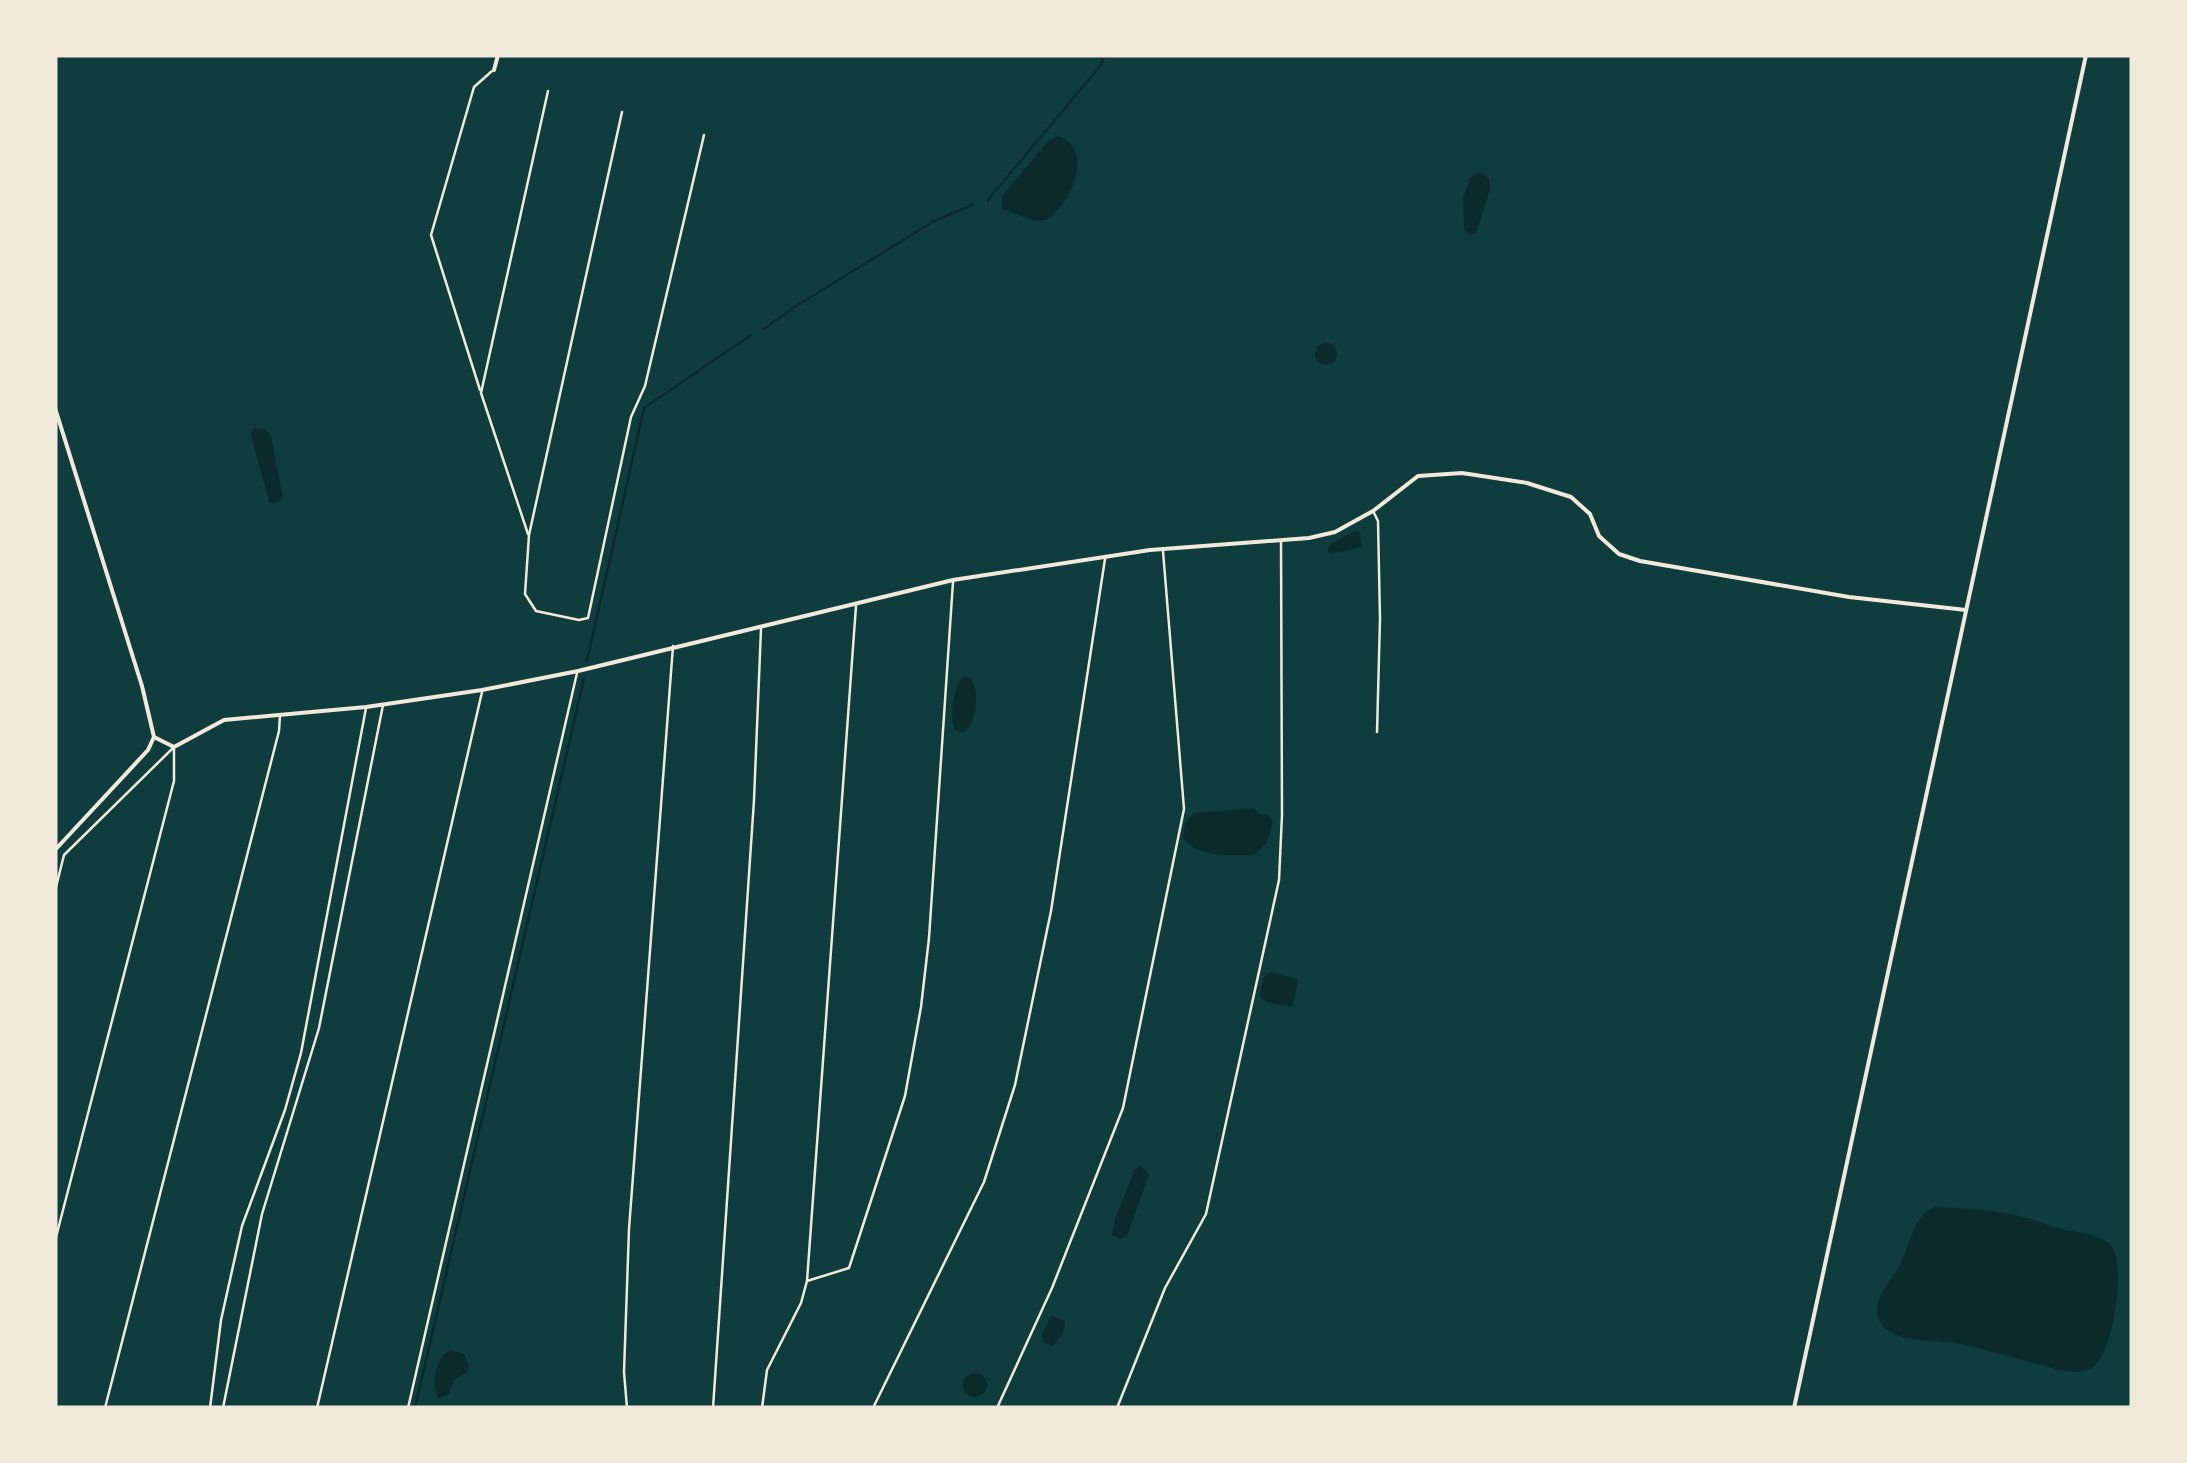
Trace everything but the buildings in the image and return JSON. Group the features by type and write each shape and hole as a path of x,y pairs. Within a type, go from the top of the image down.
{"street":[{"path":"494,70 498,55"},
{"path":"1794,1408 2086,55"},
{"path":"55,408 142,686 154,737 148,750 55,850"},
{"path":"154,737 174,747 224,720 366,707 482,690 578,671 954,580 1163,549 1336,532 1374,511 1418,476 1462,473 1527,483 1571,497 1590,514 1599,536 1619,554 1640,562 1849,598 1966,610"}],"lane":[{"path":"494,70 474,87 431,235 529,536"},
{"path":"481,393 548,91"},
{"path":"622,112 529,536 526,594 536,611 579,620 588,618 631,417 645,386 704,135"},
{"path":"1374,511 1378,521 1380,619 1376,732"},
{"path":"1118,1408 1165,1288 1206,1214 1279,880 1281,539"},
{"path":"998,1408 1052,1288 1123,1108 1184,809 1163,549"},
{"path":"874,1408 984,1182 1015,1085 1051,910 1105,557"},
{"path":"807,1280 849,1268 905,1096 929,938 954,580"},
{"path":"762,1408 767,1370 801,1303 807,1280 856,604"},
{"path":"713,1408 762,627"},
{"path":"627,1408 624,1372 630,1228 673,646"},
{"path":"408,1408 578,671"},
{"path":"317,1408 482,690"},
{"path":"223,1408 262,1214 318,1028 383,703"},
{"path":"210,1408 222,1320 242,1226 285,1110 301,1054 366,707"},
{"path":"105,1408 209,1014 280,730 280,714"},
{"path":"55,891 64,855 174,747"},
{"path":"55,1241 174,781 174,747"}],"water":[{"path":"1058,136 1070,143 1078,165 1063,203 1045,220 1036,221 1002,209 1002,196 1048,141"},
{"path":"1481,172 1489,179 1490,189 1477,231 1471,236 1464,230 1463,198 1470,177"},
{"path":"1322,343 1330,343 1337,354 1330,365 1322,365 1315,358 1315,350"},
{"path":"254,428 265,429 271,436 283,498 273,504 269,502 251,435"},
{"path":"1360,532 1362,547 1330,554 1329,545"},
{"path":"963,677 971,678 976,699 971,723 963,733 955,730 952,710"},
{"path":"1254,808 1273,822 1267,843 1254,855 1206,852 1183,838 1185,823 1194,813"},
{"path":"1270,972 1298,979 1293,1007 1266,1002 1260,997 1263,978"},
{"path":"1141,1166 1149,1174 1127,1236 1120,1239 1112,1235 1115,1219 1135,1169"},
{"path":"1935,1207 2015,1215 2095,1236 2111,1246 2118,1271 2116,1308 2106,1345 2093,1367 2074,1372 2060,1370 1961,1344 1902,1337 1883,1326 1877,1310 1881,1295 1901,1263 1917,1223"},
{"path":"1051,1315 1065,1321 1063,1333 1053,1346 1044,1343 1042,1335"},
{"path":"450,1350 464,1354 469,1366 467,1372 454,1380 449,1394 439,1398 436,1372"},
{"path":"975,1373 987,1385 975,1397 963,1385"}],"waterway":[{"path":"988,200 1101,65 1104,55"},
{"path":"764,329 934,221 972,205"},
{"path":"587,661 644,408 751,335"},
{"path":"415,1408 584,679"}]}
